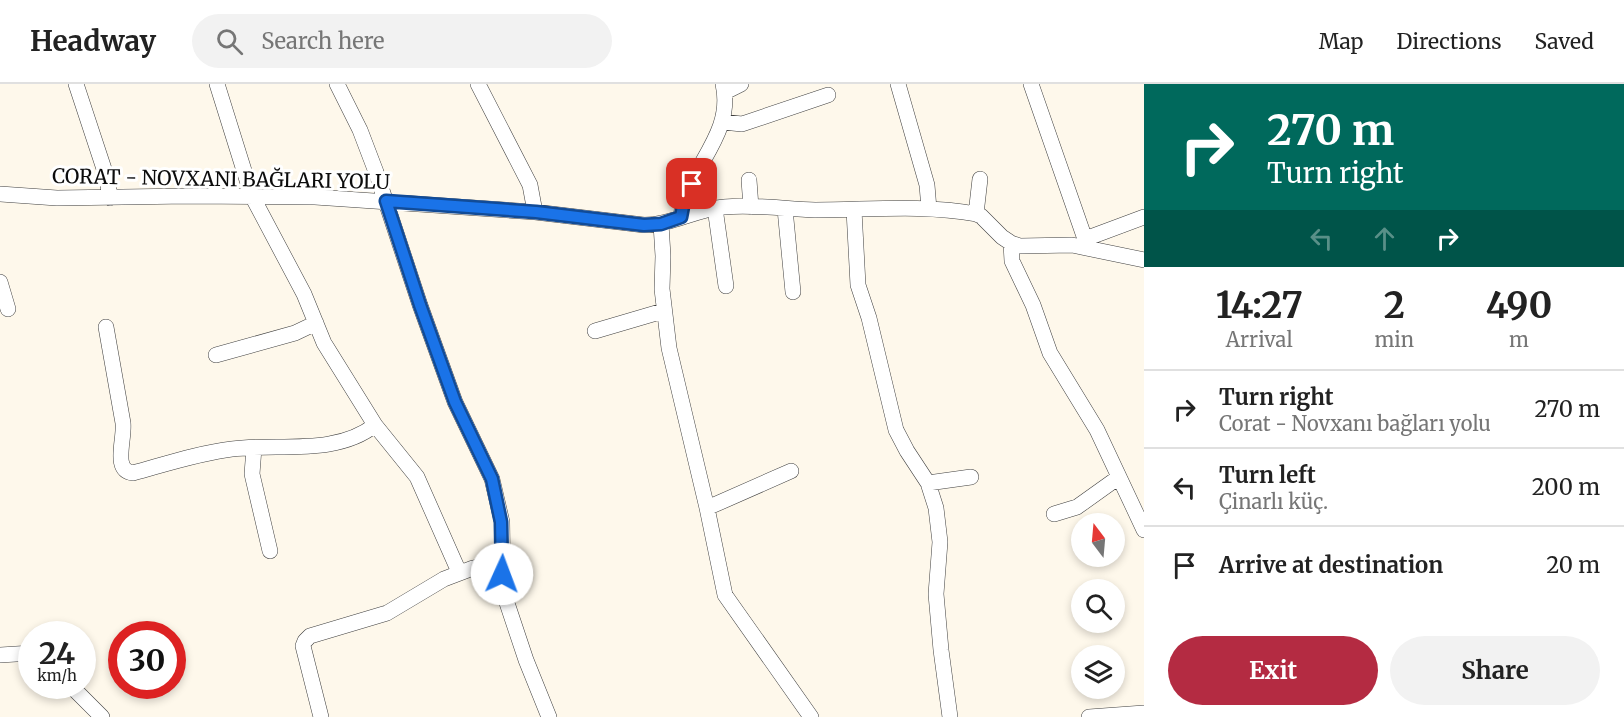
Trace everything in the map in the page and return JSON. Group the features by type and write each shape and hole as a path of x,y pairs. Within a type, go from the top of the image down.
{"street":[{"path":"76,84 107,178 110,198"},
{"path":"217,84 252,196 304,294 332,357 375,425 417,477 459,572"},
{"path":"337,84 360,130 455,402 492,479 501,522 503,591 526,660 549,717"},
{"path":"478,84 530,185 536,212"},
{"path":"681,217 684,201 723,122 726,110 724,88 741,84"},
{"path":"898,84 927,185 929,209"},
{"path":"1031,84 1084,243"},
{"path":"723,122 742,124 828,95"},
{"path":"976,214 980,178"},
{"path":"749,180 751,207"},
{"path":"0,194 57,198 252,196 386,201 536,212 644,225 661,224 715,208 929,209 981,216 1002,237 1020,246 1084,243 1144,260"},
{"path":"715,208 726,286"},
{"path":"784,209 793,292"},
{"path":"854,210 858,285 869,318 896,430 928,483 936,508 940,542 936,594 950,717"},
{"path":"1084,243 1144,217"},
{"path":"661,224 663,311 669,348 707,508 724,596 811,717"},
{"path":"1011,243 1012,261 1050,353 1089,416 1119,477 1138,503 1144,530"},
{"path":"0,282 8,309"},
{"path":"595,331 663,311"},
{"path":"216,355 295,333 315,323"},
{"path":"106,327 123,423 124,434 120,463 126,472 133,473 234,448 334,443 358,436 375,425"},
{"path":"254,448 252,474 270,551"},
{"path":"707,508 790,471"},
{"path":"928,483 971,477"},
{"path":"1054,514 1077,507 1119,477"},
{"path":"321,717 304,652 305,641 317,634 387,613 459,572 502,562"},
{"path":"0,655 18,653"},
{"path":"84,699 102,717"},
{"path":"1089,717 1144,713"}],"route":[{"path":"502,574 503,536 498,500 492,479 455,402 386,201 536,212 652,225 681,217 684,201 692,184"}]}
